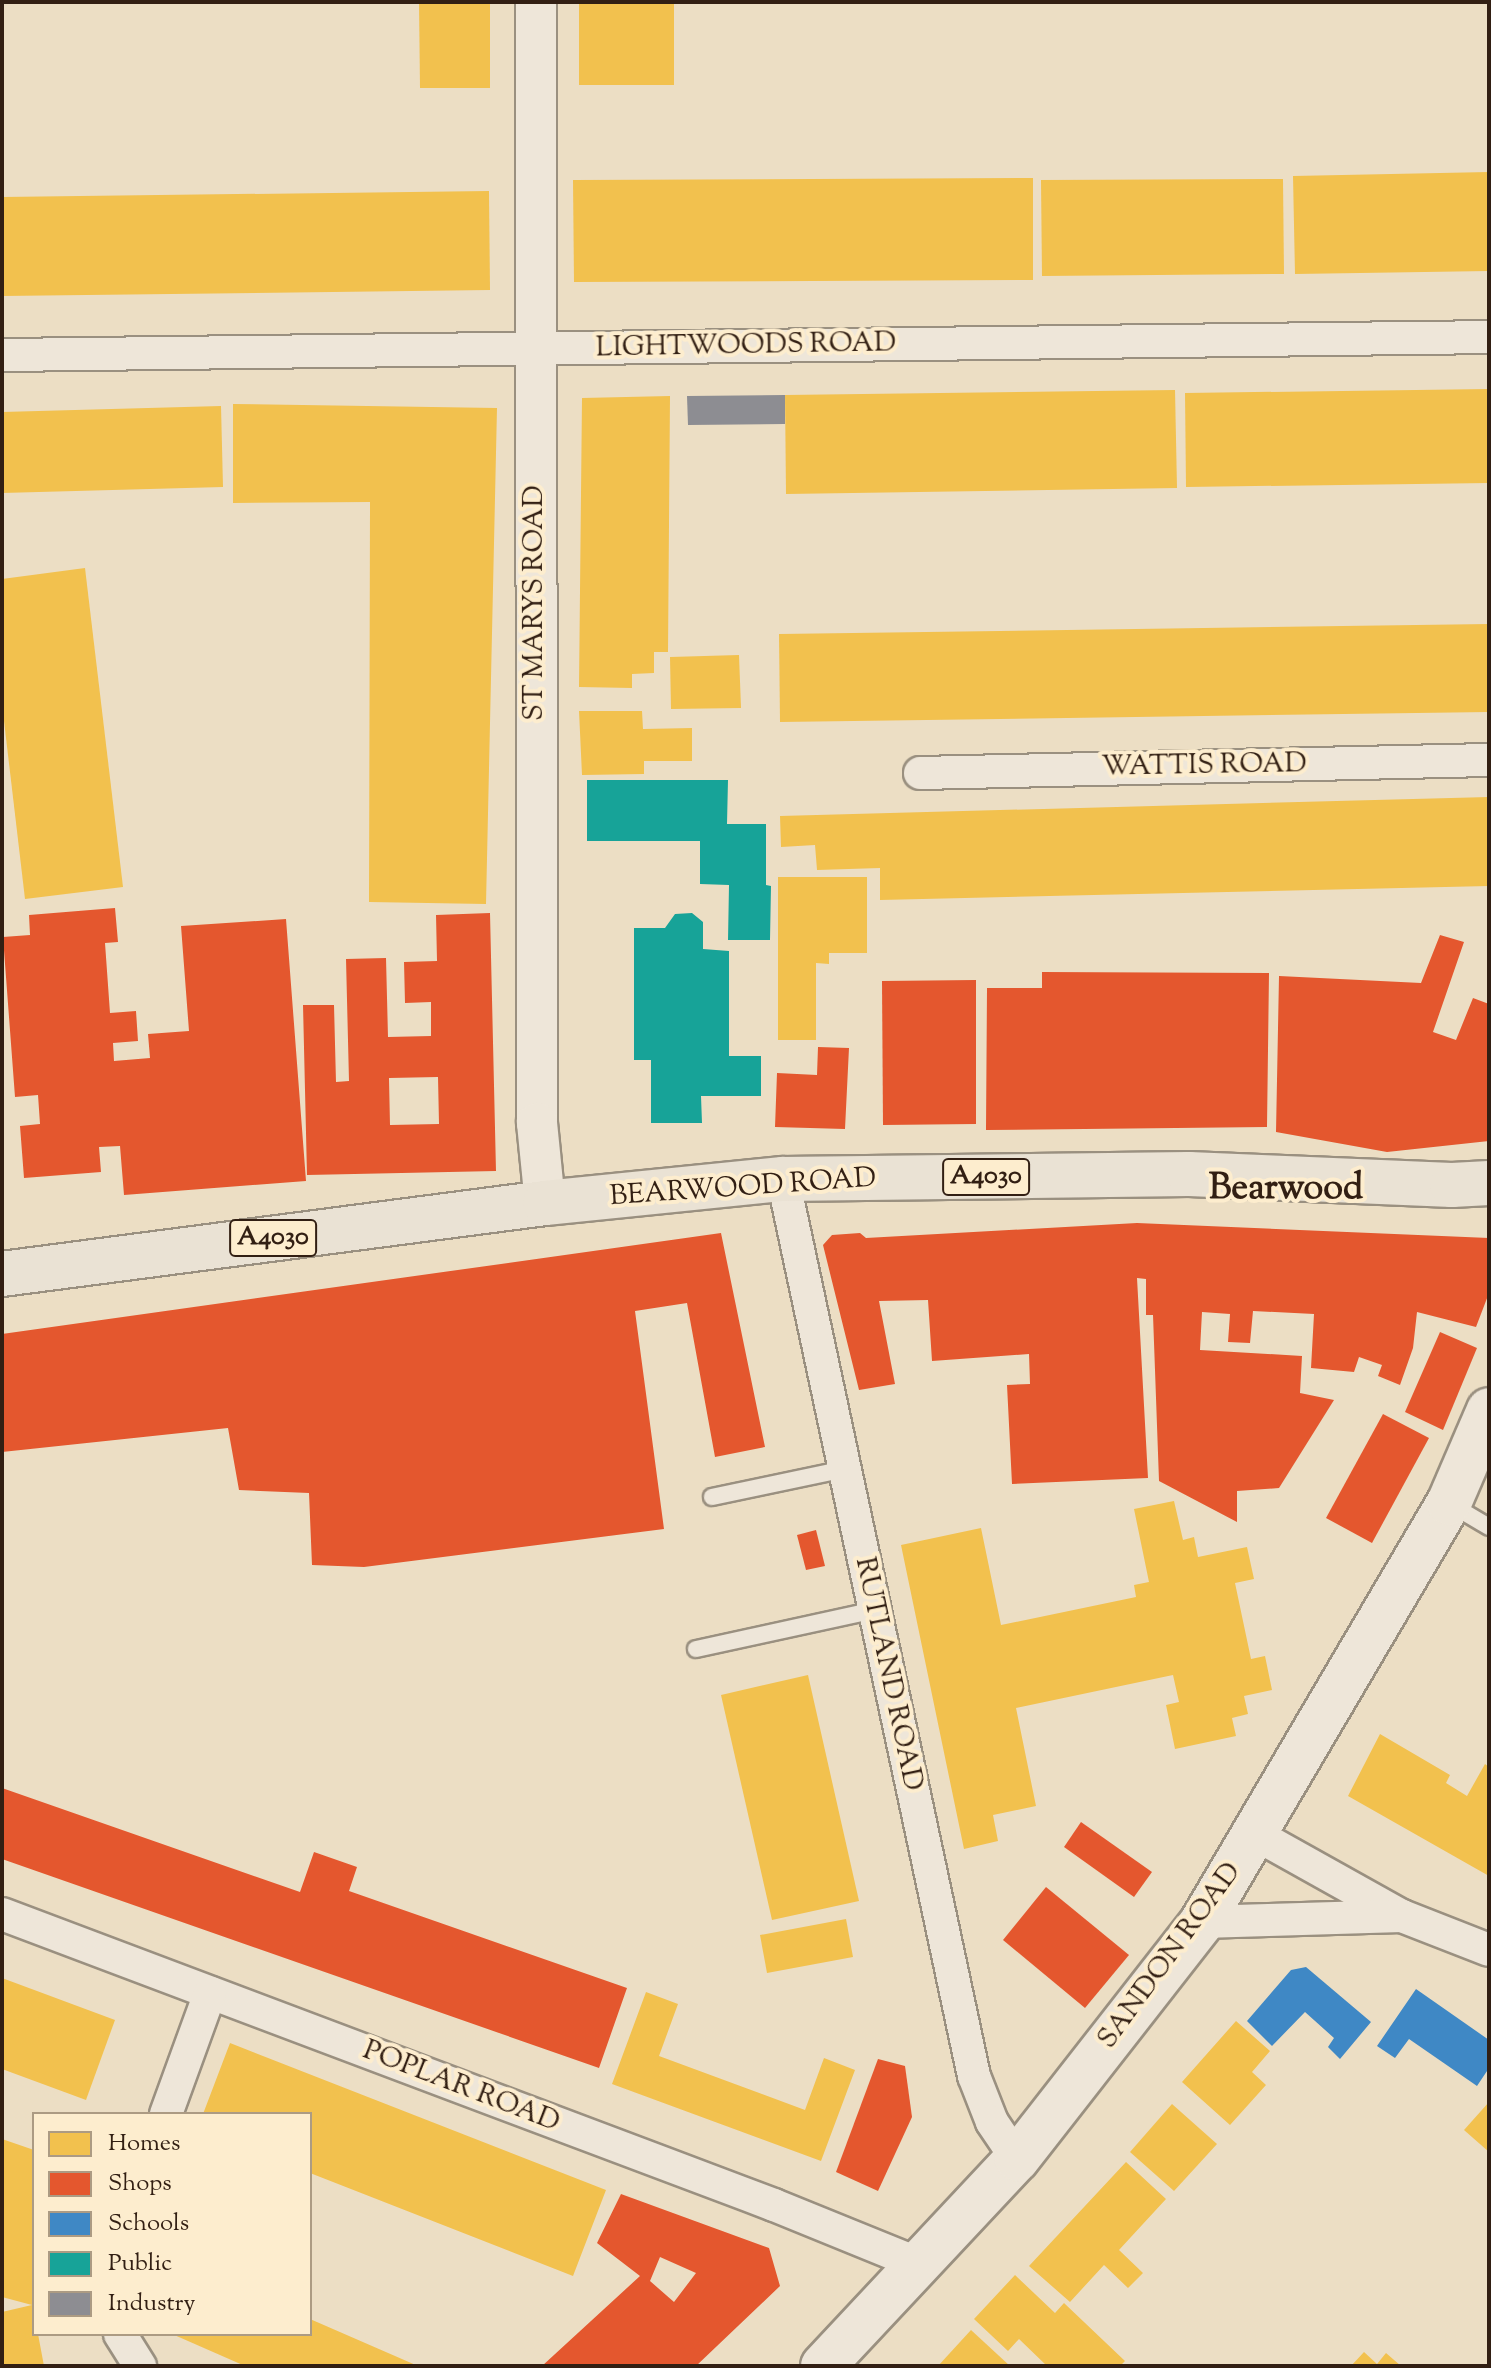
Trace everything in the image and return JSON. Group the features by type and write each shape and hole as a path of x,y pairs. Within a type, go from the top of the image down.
{"main road":[{"name":"BEARWOOD ROAD","path":"2,1274 545,1203 783,1179 1189,1174 1452,1185 1489,1183"},
{"name":"SANDON ROAD","path":"823,2366 1017,2159 1202,1922 1449,1503 1489,1410"}],"street":[{"name":"ST MARYS ROAD","path":"536,2 537,1123 545,1203"},
{"name":"LIGHTWOODS ROAD","path":"2,355 1489,337"},
{"name":"WATTIS ROAD","path":"920,773 1489,760"},
{"name":"RUTLAND ROAD","path":"783,1179 974,2076 992,2122 1017,2159"},
{"path":"1255,1834 1402,1916 1489,1950"},
{"name":"POPLAR ROAD","path":"2,1914 774,2205 919,2264"},
{"path":"1202,1922 1402,1916"},
{"path":"167,2112 210,1993"},
{"path":"121,2336 140,2366"}],"lane":[{"path":"712,1497 845,1469"},
{"path":"1449,1503 1489,1527"},
{"path":"696,1649 875,1610"}],"building: Homes":[{"path":"419,2 490,2 490,88 420,88"},
{"path":"579,2 674,2 674,85 579,85"},
{"path":"1489,172 1489,271 1295,274 1293,176"},
{"path":"1033,178 1033,280 574,282 573,180"},
{"path":"1283,179 1284,274 1042,276 1041,180"},
{"path":"489,191 490,290 2,296 2,197"},
{"path":"1489,389 1489,483 1186,487 1185,393"},
{"path":"1175,390 1177,488 786,494 785,395"},
{"path":"670,396 668,652 654,652 654,673 632,674 632,688 579,687 582,398"},
{"path":"233,404 497,408 486,904 369,902 370,502 233,503"},
{"path":"221,406 223,487 2,493 2,412"},
{"path":"85,568 123,887 25,899 2,704 2,579"},
{"path":"1489,624 1489,712 780,722 779,634"},
{"path":"739,655 741,708 671,709 670,657"},
{"path":"579,711 642,711 643,729 692,728 692,761 644,761 644,774 582,775"},
{"path":"1489,797 1489,886 880,900 880,868 817,870 815,845 781,847 780,816"},
{"path":"778,877 867,877 867,953 829,953 829,964 816,963 816,1040 778,1040"},
{"path":"1174,1501 1183,1540 1194,1537 1198,1557 1247,1547 1254,1579 1235,1583 1251,1659 1265,1656 1272,1690 1244,1696 1248,1714 1232,1718 1236,1736 1175,1749 1166,1705 1179,1702 1173,1675 1016,1708 1036,1806 993,1815 998,1841 964,1849 901,1545 981,1528 1001,1625 1136,1597 1134,1585 1149,1582 1134,1509"},
{"path":"808,1675 859,1901 772,1920 721,1695"},
{"path":"1380,1734 1450,1775 1446,1783 1467,1796 1485,1764 1489,1767 1489,1876 1348,1796"},
{"path":"846,1919 853,1957 767,1973 760,1935"},
{"path":"2,1978 115,2020 86,2100 2,2069"},
{"path":"646,1992 678,2004 659,2056 805,2110 824,2058 855,2070 821,2161 612,2084"},
{"path":"1236,2021 1270,2051 1252,2072 1266,2085 1230,2125 1182,2082"},
{"path":"230,2043 606,2190 573,2276 312,2174 312,2112 204,2112"},
{"path":"1489,2102 1489,2152 1464,2130"},
{"path":"1172,2104 1217,2144 1174,2191 1130,2152"},
{"path":"2,2139 32,2149 32,2305 2,2297"},
{"path":"1126,2162 1166,2199 1119,2250 1143,2273 1128,2288 1104,2265 1070,2302 1029,2266"},
{"path":"1015,2275 1055,2313 1064,2303 1125,2361 1120,2366 1047,2366 1019,2339 1008,2351 974,2319"},
{"path":"32,2305 32,2336 38,2336 44,2366 2,2366 2,2312"},
{"path":"312,2320 418,2366 245,2366 177,2336 312,2336"},
{"path":"971,2330 1010,2366 938,2366"},
{"path":"1364,2352 1377,2364 1386,2353 1401,2366 1351,2366"}],"building: Shops":[{"path":"115,908 118,942 105,943 110,1013 136,1011 138,1041 113,1043 114,1061 150,1058 148,1034 189,1031 181,926 286,919 306,1181 124,1195 120,1146 99,1147 101,1172 24,1178 20,1126 40,1124 38,1095 15,1097 3,937 30,935 29,915"},
{"path":"490,913 496,1171 307,1175 303,1005 334,1005 336,1082 349,1081 346,959 386,958 388,1037 431,1036 431,1002 405,1003 404,962 437,961 436,915","holes":["438,1077 439,1124 390,1125 389,1078"]},
{"path":"1440,935 1464,942 1433,1032 1456,1040 1473,998 1489,1004 1489,1141 1387,1152 1276,1132 1279,976 1421,983"},
{"path":"1042,972 1269,973 1267,1127 986,1130 987,988 1042,988"},
{"path":"976,980 976,1124 883,1125 882,981"},
{"path":"818,1047 849,1048 845,1129 775,1127 777,1073 817,1075"},
{"path":"1137,1223 1489,1238 1489,1293 1476,1327 1417,1312 1413,1348 1400,1385 1378,1376 1382,1365 1359,1357 1354,1372 1311,1368 1314,1314 1253,1311 1250,1343 1228,1342 1230,1314 1202,1312 1200,1350 1302,1356 1300,1393 1334,1400 1279,1488 1237,1491 1237,1522 1159,1481 1153,1315 1146,1315 1146,1279 1137,1278 1148,1478 1012,1484 1007,1385 1030,1384 1029,1354 932,1361 928,1300 879,1301 895,1384 859,1390 823,1245 832,1235 860,1233 866,1238"},
{"path":"721,1233 765,1447 715,1457 687,1303 635,1311 664,1529 364,1567 312,1565 309,1493 239,1490 228,1428 2,1452 2,1334"},
{"path":"1440,1332 1477,1348 1443,1430 1405,1412"},
{"path":"1383,1414 1429,1438 1372,1543 1326,1518"},
{"path":"816,1530 825,1566 806,1570 797,1535"},
{"path":"2,1788 300,1892 314,1852 357,1867 349,1891 627,1988 599,2068 2,1859"},
{"path":"1081,1822 1152,1872 1134,1897 1064,1847"},
{"path":"1046,1887 1129,1955 1085,2008 1003,1940"},
{"path":"878,2059 905,2066 912,2117 878,2191 836,2172"},
{"path":"621,2194 769,2248 780,2286 696,2366 542,2366 640,2276 597,2243","holes":["660,2257 696,2273 674,2302 650,2281"]}],"building: Schools":[{"path":"1306,1967 1371,2022 1340,2059 1328,2047 1334,2038 1305,2012 1272,2046 1247,2021 1291,1970"},
{"path":"1416,1989 1489,2040 1489,2068 1477,2086 1409,2039 1395,2058 1377,2046"}],"building: Public":[{"path":"587,780 728,780 727,824 766,824 766,885 771,886 770,940 728,940 729,885 700,884 700,841 587,841"},
{"path":"692,913 703,922 703,949 729,951 729,1056 761,1056 761,1096 701,1096 702,1123 651,1123 651,1060 634,1060 634,928 665,928 675,914"}],"building: Industry":[{"path":"785,395 785,424 688,425 687,396"}],"district":[{"name":"Bearwood","path":"1286,1190"}]}
